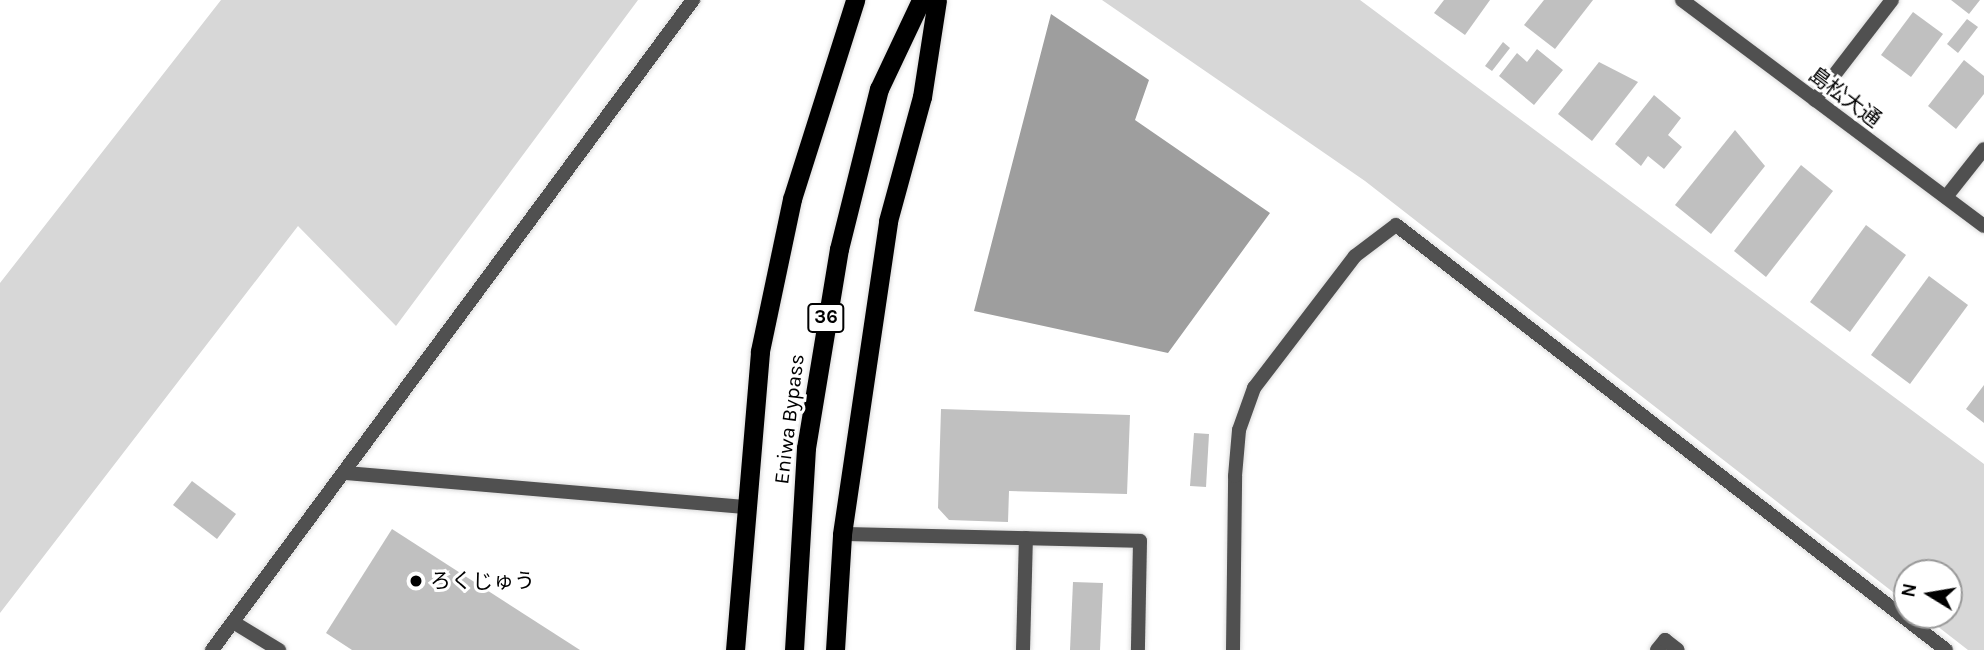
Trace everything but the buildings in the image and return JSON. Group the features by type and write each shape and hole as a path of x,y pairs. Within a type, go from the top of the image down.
{"highway":[{"name":"Eniwa Bypass","path":"736,650 744,507 760,351 790,212 855,0"},
{"name":"Eniwa Bypass","path":"794,650 806,448 839,249 879,89 920,0"},
{"path":"835,650 842,534 888,221 922,97 937,0"}],"street":[{"path":"212,650 347,473 694,0"},
{"name":"島松大通","path":"1682,0 1984,226"},
{"path":"1815,100 1892,0"},
{"path":"1946,198 1984,149"},
{"path":"1233,650 1236,464 1254,388 1355,256 1396,225 1946,650"},
{"path":"347,473 744,507"},
{"path":"842,534 1140,541 1138,650"},
{"path":"1023,650 1026,538"},
{"path":"233,622 279,650"},
{"path":"1657,650 1665,640 1678,650"}],"shaded area":[{"path":"221,0 638,0 396,326 298,226 0,613 0,283"},
{"path":"1102,0 1360,0 1984,464 1984,650 1968,650 1941,629 1963,629 1963,559 1893,559 1893,592 1365,181"},
{"path":"1051,14 1149,80 1135,120 1270,213 1168,353 974,311"}],"place":[{"name":"ろくじゅう","path":"416,581"}]}
